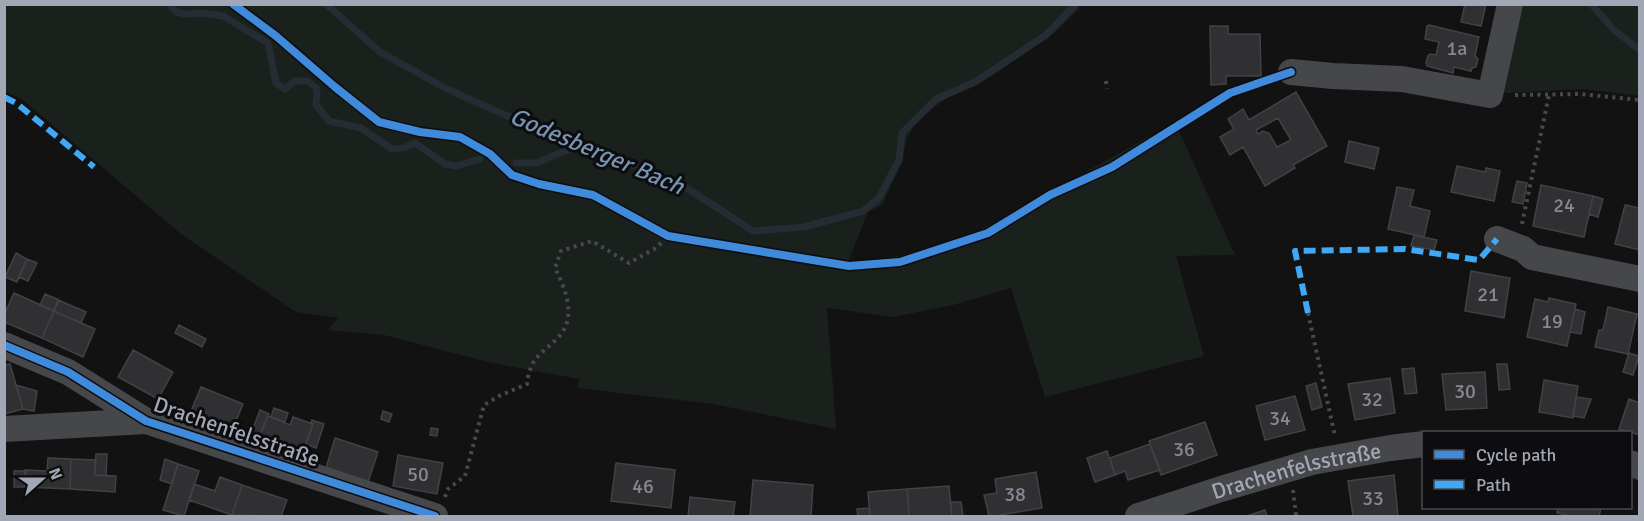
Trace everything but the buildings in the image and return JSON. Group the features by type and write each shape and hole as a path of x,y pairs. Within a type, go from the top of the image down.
{"street":[{"path":"1291,72 1402,79 1490,95 1510,4"},
{"path":"1497,239 1522,249 1532,257 1640,279"},
{"name":"Drachenfelsstraße","path":"4,345 68,372 146,421 435,516"},
{"path":"4,429 146,421"},
{"name":"Drachenfelsstraße","path":"1138,516 1312,462 1422,444"}],"path":[{"path":"1107,81 1107,89"},
{"path":"1490,95 1581,94 1640,100"},
{"path":"1521,223 1548,95"},
{"path":"448,489 465,476 484,405 527,384 530,368 542,352 561,334 568,321 564,285 555,268 561,251 592,241 629,263 656,248 668,236"},
{"path":"1308,313 1340,457"},
{"path":"1292,488 1296,516"}],"shaded area":[{"path":"4,5 1080,5 1078,10 1053,34 992,76 944,100 922,117 906,140 902,162 882,205 868,212 848,262 898,256 943,245 991,225 1175,122 1235,255 1176,256 1204,356 1045,397 1011,288 953,305 893,317 827,308 836,429 713,404 578,388 579,379 492,363 384,335 328,330 338,318 296,312 181,234 23,100 5,91"},
{"path":"1522,5 1639,5 1639,96 1583,89 1505,93 1503,91"}],"waterway":[{"path":"172,4 172,8 179,13 223,16 268,43 276,83 285,89 295,81 308,81 317,89 316,105 329,121 361,128 392,149 403,148 415,143 445,164 456,166 480,159"},
{"name":"Godesberger Bach","path":"326,4 380,52 445,88 510,117 676,181 753,231 804,227 863,211 879,198 899,160 902,133 936,99 975,82 1046,35 1076,4"},
{"name":"Godesberger Bach","path":"1591,4 1615,31 1640,50"},
{"path":"516,163 537,163 582,145"}],"marked path":[{"path":"4,97 16,103 94,167"},
{"path":"1308,313 1295,251 1405,249 1479,260 1497,239"}],"cycle path":[{"path":"233,4 276,36 379,122 420,132 460,137 490,154 512,175 539,184 593,195 668,236 849,266 900,262 988,233 1050,195 1112,167 1230,93 1291,72"},
{"path":"4,345 68,372 146,421 435,516"}]}
